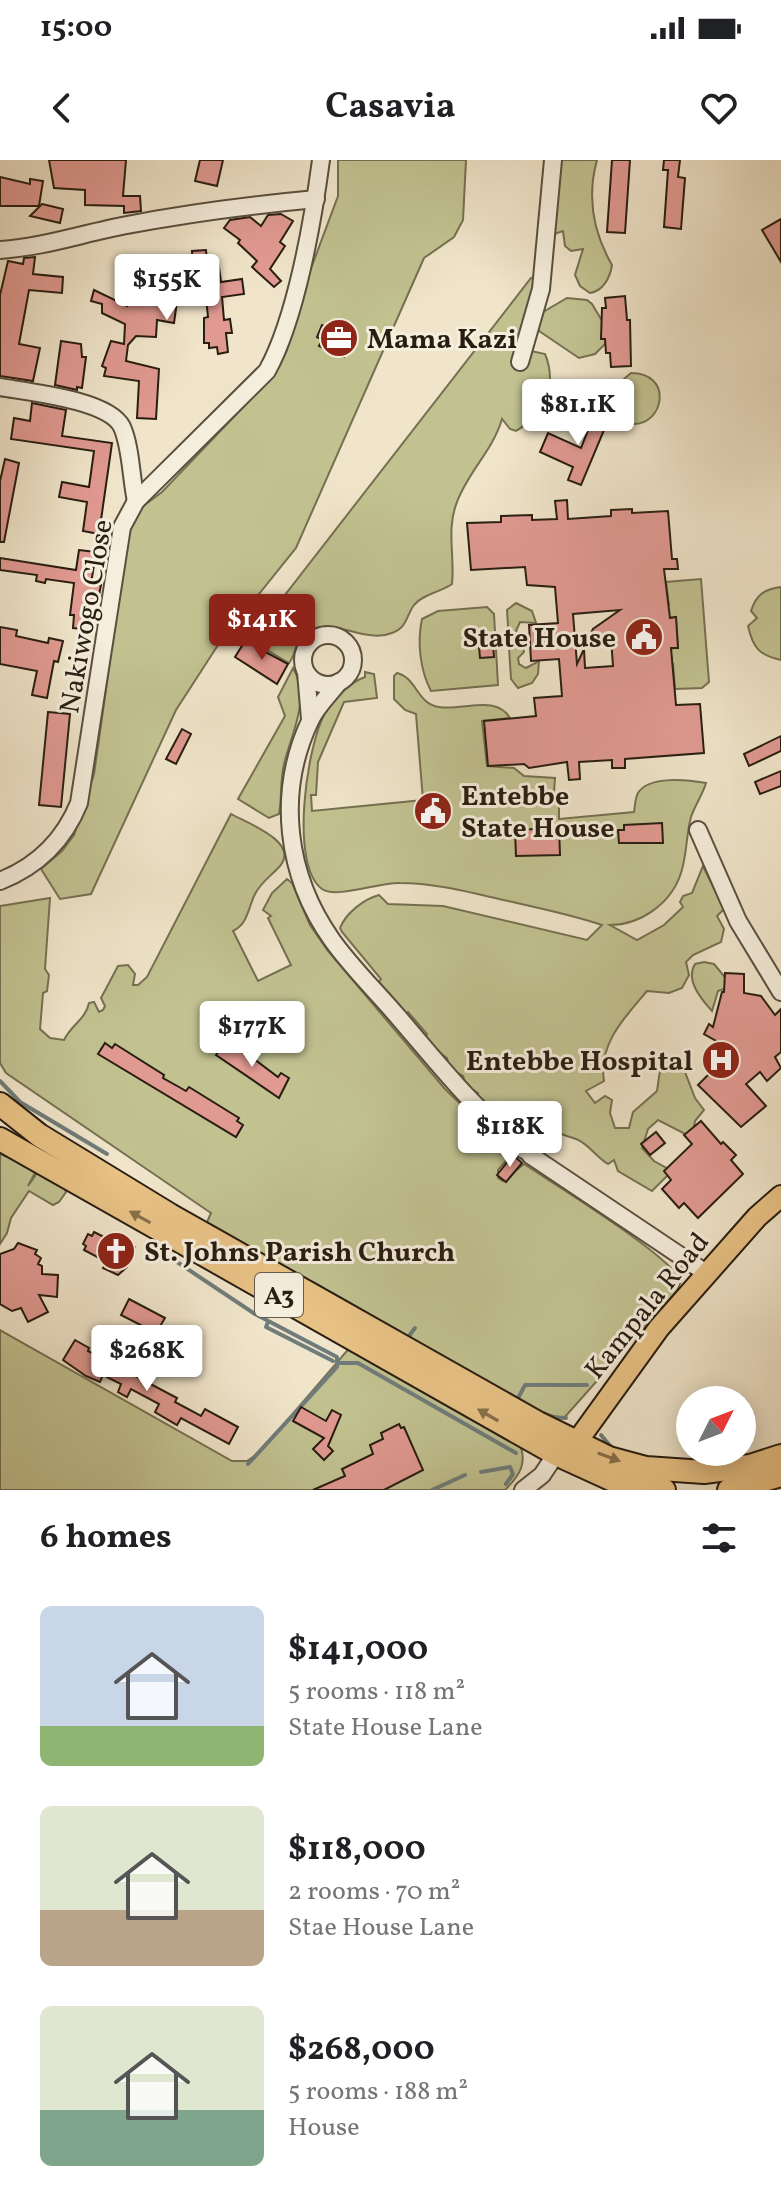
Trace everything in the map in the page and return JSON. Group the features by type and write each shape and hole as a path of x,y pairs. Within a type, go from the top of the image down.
{"highway":[{"name":"A3","path":"3,1107 170,1215 613,1480 664,1490"},
{"name":"A3","path":"0,1139 565,1452 671,1471 704,1472 750,1466 781,1456"},
{"path":"729,1490 771,1482"}],"main road":[{"name":"Kampala Road","path":"565,1452 659,1328 706,1273 781,1196"}],"street":[{"name":"Nakiwogo Close","path":"0,881 22,872 51,848 69,827 79,803 122,527 136,501 267,371 283,341 316,199 321,160"},
{"path":"520,362 541,289 553,160"},
{"path":"0,250 26,248 117,227 231,207 316,199"},
{"path":"0,387 95,405 115,417 123,430 136,501"},
{"path":"310,719 302,659 310,641 322,635 335,636 348,645 353,658 350,671 310,719 291,780 289,832 308,899 332,940 483,1116 526,1152 706,1273"},
{"path":"306,672 320,684 339,682"},
{"path":"698,830 738,921 781,992"},
{"path":"523,1490 565,1452"}],"green space":[{"path":"338,160 466,160 463,220 454,237 424,258 296,548 218,645 176,710 91,894 60,899 41,869 62,851 74,835 94,774 128,534 142,507 162,492 274,375 287,350 297,306 338,196"},
{"path":"558,160 597,160 592,187 594,214 600,240 612,265 605,283 599,290 590,293 580,286 575,275 583,249 571,251 565,246 563,231 551,235"},
{"path":"539,277 531,351 545,354 549,366 549,388 541,407 516,431 502,419 493,441 462,491 452,522 452,584 418,601 403,625 392,633 381,636 334,627 312,629 300,639 289,663 250,640 531,278"},
{"path":"567,298 587,300 607,329 606,343 595,354 579,358 539,331 538,315"},
{"path":"631,373 645,375 654,381 660,399 651,417 632,424 620,417 611,401 613,391"},
{"path":"701,579 709,682 702,688 675,689 673,664 642,665 641,650 678,648 676,617 638,619 638,608 669,605 666,582"},
{"path":"781,587 781,660 767,656 758,649 748,626 757,618 751,611 758,597 765,591"},
{"path":"516,603 532,611 536,623 520,622 516,631 523,641 509,642 507,610"},
{"path":"487,607 494,614 498,685 431,691 420,656 422,619 438,611"},
{"path":"523,647 519,664 526,668 539,661 538,674 532,683 518,688 511,679 509,648"},
{"path":"293,668 298,680 300,704 283,770 279,814 269,818 238,799 285,716 278,697"},
{"path":"365,672 374,674 377,698 344,702 318,762 316,795 311,795 312,811 423,800 416,714 405,710 394,699 394,676 397,673 409,680 432,705 448,708 488,705 504,711 510,718 482,721 487,766 514,768 524,776 555,778 559,819 634,812 638,793 651,783 680,780 706,783 691,817 681,873 670,894 643,917 610,925 637,940 664,925 683,907 680,902 683,896 692,893 703,866 724,909 717,916 724,929 721,942 693,955 686,962 689,975 682,988 669,993 647,991 622,1021 609,1043 603,1068 604,1081 586,1091 595,1103 605,1096 612,1100 610,1113 615,1128 629,1128 633,1112 657,1091 661,1063 671,1060 683,1067 695,1098 704,1110 695,1121 693,1132 687,1135 658,1120 648,1129 642,1148 654,1161 672,1171 652,1191 618,1171 614,1160 608,1164 581,1141 560,1134 552,1127 543,1142 519,1148 493,1115 492,1108 478,1099 478,1093 466,1085 463,1076 449,1068 447,1058 425,1041 427,1034 408,1012 405,1014 377,985 381,979 342,932 340,928 351,912 379,895 388,904 443,906 587,940 602,925 468,892 414,883 391,883 337,892 322,889 312,876 306,856 304,804 307,776 325,713 347,687 365,677"},
{"path":"231,814 269,834 283,849 280,866 257,890 245,920 233,931 258,981 291,965 268,918 271,916 263,910 272,893 287,879 292,883 310,925 328,951 445,1089 512,1154 498,1170 498,1178 503,1181 524,1164 635,1238 673,1270 681,1281 677,1291 564,1418 510,1397 410,1338 412,1331 408,1337 207,1222 211,1213 6,1073 0,1063 0,906 50,898 45,969 49,975 47,991 43,993 40,1029 50,1038 64,1040 89,1003 94,1002 99,1012 103,1010 105,1006 101,998 118,966 128,965 135,974 133,985 138,985 147,977"},
{"path":"695,964 714,964 728,981 724,989 718,991 712,1011 693,983"},
{"path":"0,1154 37,1169 28,1186 37,1173 58,1182 66,1192 53,1205 29,1191 11,1218 0,1244"},
{"path":"0,1330 232,1461 247,1461 259,1453 352,1345 519,1442 523,1456 521,1468 505,1490 0,1490"}],"building":[{"path":"49,160 126,160 123,196 140,196 141,211 124,213 124,206 85,205 85,190 54,188"},
{"path":"200,160 223,160 217,186 195,181"},
{"path":"612,160 630,160 625,233 607,232"},
{"path":"664,160 680,160 678,177 685,178 681,229 664,227 668,170 663,170"},
{"path":"0,177 30,184 30,179 43,181 39,206 0,206"},
{"path":"42,204 63,209 60,223 30,216"},
{"path":"281,214 293,221 280,242 285,246 270,269 281,281 274,287 252,267 257,261 238,243 240,240 224,228 230,220 250,217 261,226 268,215"},
{"path":"781,219 781,262 762,230"},
{"path":"206,250 207,261 218,260 221,282 242,279 244,294 222,297 224,320 230,319 232,333 226,333 228,352 218,354 217,347 209,348 209,343 204,343 204,318 208,317 206,298 177,301 174,323 157,320 156,337 136,336 128,345 126,361 159,369 156,419 137,418 139,381 104,376 106,368 102,366 111,341 124,344 125,324 102,313 102,304 91,301 94,290 127,306 127,299 164,297 161,271 193,267 192,251"},
{"path":"35,257 33,274 63,277 62,293 29,290 19,344 40,348 33,381 0,376 0,295 8,261 23,264 24,258"},
{"path":"625,296 627,320 630,320 631,366 611,367 605,339 601,339 602,308 606,308 605,298"},
{"path":"330,322 355,334 344,357 319,346 322,340 317,337 322,325 328,328"},
{"path":"61,341 81,344 82,357 86,357 82,388 77,387 77,390 55,385"},
{"path":"32,403 66,410 62,436 112,443 99,534 83,531 87,502 59,497 62,482 89,487 94,451 11,439 14,418 30,421"},
{"path":"598,405 612,411 581,485 568,480 573,467 540,452 548,433 581,448"},
{"path":"5,459 19,463 4,542 0,542 0,481"},
{"name":"State House","path":"567,500 568,519 611,516 611,510 632,509 632,513 668,511 672,559 677,559 678,569 664,569 670,618 676,617 678,648 671,648 676,705 700,704 704,753 625,759 625,768 612,768 612,760 579,762 580,779 569,780 567,762 529,768 524,764 488,766 484,721 536,716 534,698 562,696 559,659 531,661 529,625 558,623 555,587 527,585 525,567 471,570 467,523 501,522 501,516 532,515 532,520 557,519 555,501","holes":["620,610 593,629 588,639 611,639 613,666 585,668 584,649 577,664 573,614"]},
{"path":"79,550 96,552 91,584 101,585 97,605 88,603 83,629 73,628 74,615 70,615 74,583 46,579 45,583 36,581 37,575 0,570 0,558 76,570"},
{"path":"0,627 17,630 16,636 48,643 49,638 63,641 58,662 54,661 47,698 32,695 37,671 0,664"},
{"path":"492,634 494,657 480,658 478,635"},
{"path":"245,641 288,664 277,684 235,657"},
{"path":"48,712 70,714 61,807 39,805"},
{"path":"182,729 191,734 176,764 166,759"},
{"path":"781,736 781,751 749,766 744,754"},
{"path":"781,771 781,786 760,794 755,782"},
{"path":"662,823 663,843 619,843 618,830 624,830 624,825"},
{"path":"559,828 560,855 516,856 515,830"},
{"path":"725,973 744,974 744,993 761,996 775,1015 781,1009 781,1052 775,1057 781,1068 767,1081 760,1072 746,1084 766,1106 741,1127 698,1085 712,1071 706,1065 725,1046 704,1034 709,1024 713,1027 724,992"},
{"path":"227,1039 278,1077 281,1073 289,1078 279,1098 216,1055"},
{"path":"105,1043 112,1048 115,1044 164,1075 163,1078 186,1091 189,1087 239,1118 237,1121 243,1125 236,1137 98,1054"},
{"path":"701,1121 721,1144 723,1142 736,1155 731,1160 743,1174 698,1218 684,1203 679,1208 662,1189 671,1180 664,1171 692,1144 684,1135"},
{"path":"656,1132 665,1143 650,1155 641,1144"},
{"path":"513,1155 522,1163 506,1182 497,1175"},
{"path":"94,1232 116,1243 118,1238 135,1247 127,1267 118,1275 103,1268 107,1262 84,1250 86,1246 83,1244 88,1234 92,1236"},
{"path":"18,1243 37,1250 35,1254 41,1258 38,1264 42,1266 42,1274 58,1275 57,1297 39,1295 48,1312 28,1322 21,1308 12,1311 0,1304 0,1254 14,1249"},
{"path":"129,1299 165,1318 156,1333 121,1315"},
{"path":"75,1340 89,1348 88,1351 177,1398 175,1402 201,1416 205,1409 238,1427 229,1444 181,1418 177,1425 155,1412 159,1404 131,1389 127,1397 118,1392 121,1384 103,1375 100,1382 86,1376 63,1360"},
{"path":"301,1407 326,1421 332,1410 341,1415 328,1446 333,1451 324,1460 313,1449 324,1438 293,1421"},
{"path":"399,1424 401,1428 404,1427 423,1470 384,1490 313,1490 345,1476 342,1469 373,1454 370,1445 383,1439 381,1433"}],"waterway":[{"path":"0,1081 20,1102 107,1154"},
{"path":"177,1262 255,1314 337,1357 337,1367 248,1464"},
{"path":"313,1283 325,1290"},
{"path":"329,1292 399,1332"},
{"path":"268,1322 266,1327 333,1361"},
{"path":"408,1337 415,1328"},
{"path":"338,1363 358,1363 516,1453"},
{"path":"525,1385 587,1385"},
{"path":"517,1400 524,1387"},
{"path":"549,1417 566,1418"},
{"path":"601,1435 611,1447"},
{"path":"481,1472 510,1467 513,1474 506,1484"},
{"path":"432,1490 465,1475"}],"place":[{"name":"Mama Kazi","path":"339,338"},
{"name":"State House","path":"644,637"},
{"name":"Entebbe State House","path":"433,811"},
{"name":"Entebbe Hospital","path":"721,1060"},
{"name":"St. Johns Parish Church","path":"116,1251"}]}
